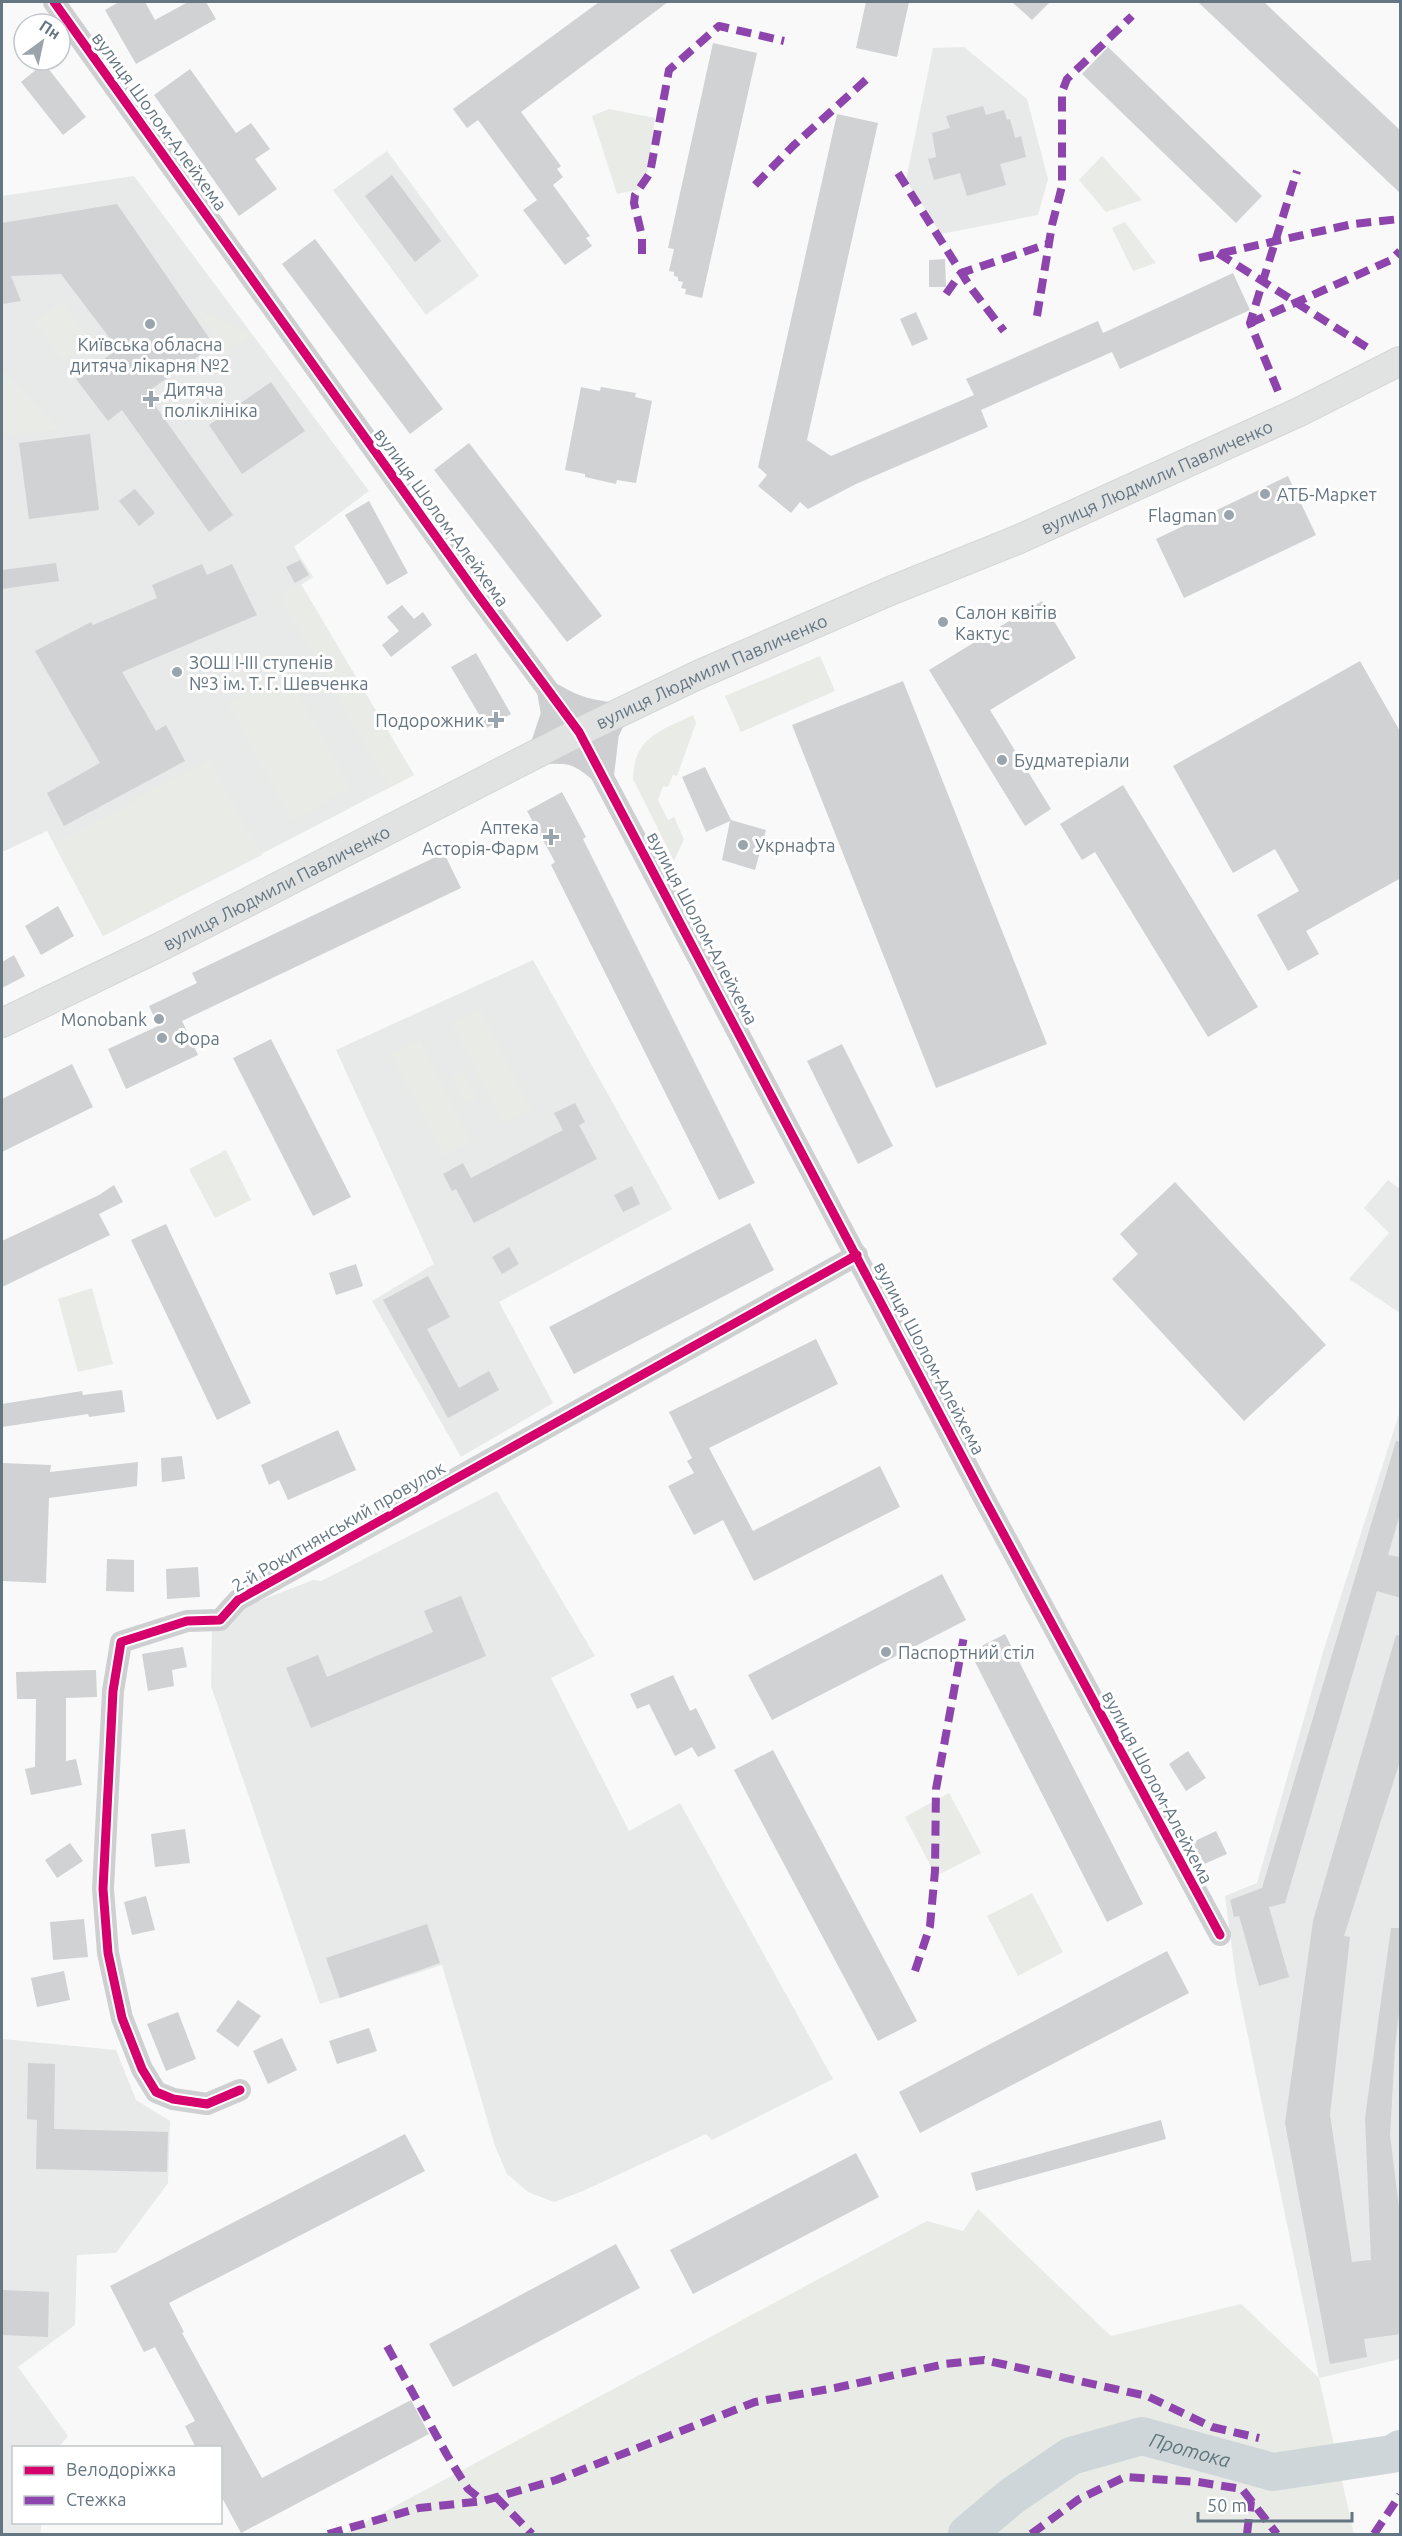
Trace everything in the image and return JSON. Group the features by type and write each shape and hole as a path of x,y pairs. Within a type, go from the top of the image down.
{"main road":[{"name":"вулиця Людмили Павличенко","path":"2,1023 166,944 617,714 734,659 1105,501 1299,412 1401,361"}],"street":[{"name":"вулиця Шолом-Алейхема","path":"54,2 579,732 984,1498 1220,1935"},
{"path":"548,691 572,705 590,711 617,714 608,733 603,775"},
{"path":"548,691 552,714 538,753 563,752 583,757 603,775"},
{"name":"2-й Рокитнянський провулок","path":"240,2090 207,2104 173,2100 156,2092 142,2069 122,2018 108,1953 103,1889 113,1690 121,1642 186,1621 220,1620 238,1600 857,1255"}],"shaded area":[{"path":"964,47 1027,99 1048,179 1038,215 941,234 906,180 933,48"},
{"path":"609,109 655,118 645,188 617,194 592,116"},
{"path":"387,151 479,276 426,315 333,190"},
{"path":"1102,156 1142,200 1106,212 1079,180"},
{"path":"134,176 369,491 294,547 313,577 301,585 414,775 103,936 47,831 2,852 2,196"},
{"path":"1125,222 1156,263 1133,271 1112,228"},
{"path":"62,302 89,339 62,359 34,322"},
{"path":"193,307 250,335 212,364 206,356 221,344"},
{"path":"2,368 60,430 2,435"},
{"path":"301,584 414,775 389,788 279,596"},
{"path":"820,656 835,691 741,732 725,696"},
{"path":"287,672 351,788 291,820 228,704"},
{"path":"693,715 696,723 677,776 673,775 668,787 663,786 658,800 668,820 674,817 684,839 674,861 633,779 638,754 651,737"},
{"path":"209,760 262,855 103,936 54,844"},
{"path":"533,960 672,1209 499,1302 553,1403 461,1457 372,1301 434,1264 336,1050"},
{"path":"480,1009 532,1110 503,1124 452,1023"},
{"path":"420,1040 471,1141 443,1156 391,1055"},
{"path":"463,1071 477,1098 466,1104 452,1077"},
{"path":"226,1150 251,1200 215,1218 189,1169"},
{"path":"1388,1180 1400,1189 1400,1313 1349,1279 1389,1233 1364,1208"},
{"path":"92,1288 113,1364 78,1372 58,1299"},
{"path":"1400,1411 1400,2359 1319,2378 1236,1979 1225,1896 1257,1883 1323,1652"},
{"path":"497,1491 595,1656 551,1678 629,1831 680,1803 833,2079 712,2140 706,2134 583,2191 554,2202 528,2192 507,2174 495,2146 442,1965 320,2004 211,1686 212,1629 246,1606 313,1580 321,1581"},
{"path":"949,1793 981,1853 936,1876 905,1817"},
{"path":"1032,1893 1063,1952 1018,1976 987,1916"},
{"path":"2,2039 116,2050 136,2100 170,2121 168,2183 116,2253 77,2255 75,2325 18,2367 68,2436 60,2446 12,2446 12,2524 42,2524 40,2534 2,2534"},
{"path":"978,2209 1111,2336 1241,2304 1319,2378 1354,2534 343,2534 927,2221 963,2231"}],"building":[{"path":"119,2 145,2 155,20 188,2 206,2 216,19 136,64 105,10"},
{"path":"599,2 668,2 521,112 561,166 557,169 563,177 553,185 590,236 586,238 592,246 565,265 523,210 537,200 478,120 467,128 453,109"},
{"path":"866,2 909,2 897,57 856,48"},
{"path":"1012,2 1050,2 1032,20"},
{"path":"1198,2 1264,2 1401,131 1401,194"},
{"path":"713,43 757,53 702,298 685,294 686,289 681,288 683,282 678,281 674,272 669,271 674,249 668,248"},
{"path":"1108,47 1262,196 1236,223 1082,74"},
{"path":"190,69 236,133 251,123 270,149 255,159 277,189 239,216 154,95"},
{"path":"33,72 51,72 86,117 63,135 21,82"},
{"path":"983,106 986,115 1004,110 1007,120 1010,119 1015,138 1021,136 1026,157 1000,164 1006,185 967,196 960,173 934,180 928,159 936,157 932,133 950,128 946,116"},
{"path":"837,114 878,123 807,440 831,456 974,395 966,379 1098,321 1103,333 1233,273 1250,310 1120,369 1112,352 981,410 988,427 856,484 808,509 800,502 791,513 758,486 767,475 758,467"},
{"path":"392,175 441,241 415,262 365,196"},
{"name":"Київська обласна дитяча лікарня №2","path":"117,204 214,345 146,393 233,515 209,532 122,410 108,421 76,379 118,349 61,274 11,276 21,301 2,304 2,223"},
{"path":"315,239 443,409 410,434 282,264"},
{"path":"945,259 946,287 929,287 929,260"},
{"path":"916,312 928,339 912,346 900,319"},
{"path":"271,382 305,431 242,474 209,425"},
{"path":"581,387 600,391 601,387 636,393 635,397 652,401 636,483 617,480 616,484 565,470"},
{"path":"90,434 99,510 29,519 19,443"},
{"path":"469,443 602,616 567,642 434,470"},
{"path":"1288,476 1316,535 1184,598 1156,539"},
{"path":"135,489 155,513 139,526 119,501"},
{"path":"369,501 408,573 387,585 345,515"},
{"path":"300,560 309,575 295,583 286,567"},
{"path":"56,563 59,581 2,589 2,570"},
{"path":"202,564 207,575 232,564 257,615 122,672 156,731 166,725 185,761 64,826 47,793 100,763 35,651 91,622 93,625 157,598 152,585"},
{"name":"Будматеріали","path":"1042,601 1076,658 990,710 1051,809 1025,826 929,670"},
{"path":"402,605 414,619 423,612 432,625 391,657 382,645 399,631 387,617"},
{"path":"476,653 511,714 487,728 451,667"},
{"path":"1360,661 1401,733 1401,878 1306,931 1319,954 1288,971 1257,915 1299,891 1275,849 1233,873 1173,766"},
{"path":"903,681 1047,1044 936,1088 792,725"},
{"path":"705,767 731,820 766,830 755,870 722,860 730,821 706,832 682,777"},
{"path":"1123,785 1258,1007 1208,1037 1095,852 1082,860 1060,824"},
{"path":"562,792 586,837 583,839 755,1183 719,1200 551,865 555,862 527,811"},
{"path":"444,853 461,888 182,1021 198,1055 126,1089 108,1049 158,1026 149,1006 197,983 192,973"},
{"path":"58,906 74,936 41,955 25,926"},
{"path":"14,955 25,976 2,988 2,962"},
{"path":"271,1039 351,1197 313,1216 233,1058"},
{"path":"842,1044 893,1146 858,1164 807,1061"},
{"path":"72,1064 93,1107 2,1152 2,1099"},
{"path":"575,1103 585,1122 579,1125 597,1159 474,1223 456,1189 452,1191 443,1174 463,1163 471,1178 563,1130 554,1113"},
{"path":"1175,1182 1326,1345 1244,1421 1112,1279 1138,1254 1120,1234"},
{"path":"114,1185 123,1202 99,1214 110,1235 2,1287 2,1241 99,1195"},
{"path":"632,1186 640,1204 623,1212 614,1195"},
{"path":"750,1223 774,1270 574,1374 549,1327"},
{"path":"166,1224 251,1403 217,1420 131,1240"},
{"path":"509,1247 519,1264 502,1274 492,1257"},
{"path":"356,1264 363,1286 336,1295 329,1273"},
{"path":"428,1276 450,1317 427,1329 459,1388 489,1371 499,1390 448,1418 383,1300"},
{"path":"816,1339 838,1384 709,1448 753,1531 880,1466 900,1507 754,1581 723,1520 694,1535 668,1486 694,1473 687,1461 692,1458 669,1412"},
{"path":"122,1390 125,1412 89,1417 88,1414 2,1427 2,1404 82,1391 83,1395"},
{"path":"338,1430 356,1470 288,1500 279,1480 269,1485 261,1465"},
{"path":"1396,1441 1401,1442 1401,1511 1388,1555 1401,1557 1401,1598 1377,1591 1285,1903 1269,1907 1289,1977 1259,1986 1239,1916 1234,1917 1230,1900 1262,1888"},
{"path":"182,1456 185,1479 162,1482 161,1458"},
{"path":"138,1462 137,1486 49,1498 46,1583 2,1581 2,1463 51,1465 50,1472"},
{"path":"107,1559 134,1560 134,1592 106,1591"},
{"path":"198,1567 200,1597 167,1599 166,1569"},
{"path":"942,1574 966,1620 772,1720 748,1675"},
{"path":"461,1596 486,1656 311,1728 286,1668 318,1655 327,1677 433,1632 424,1611"},
{"path":"1005,1634 1143,1904 1107,1922 970,1652"},
{"path":"1396,1635 1401,1636 1401,1758 1344,1936 1350,1937 1330,2115 1352,2262 1371,2260 1365,2118 1391,1928 1401,1928 1401,1996 1395,2047 1390,2135 1401,2224 1401,2334 1364,2339 1367,2357 1330,2364 1285,2123 1313,1921"},
{"path":"183,1647 187,1667 172,1670 174,1686 148,1691 142,1654"},
{"path":"96,1670 97,1697 66,1698 66,1761 76,1759 82,1785 31,1795 25,1769 35,1767 36,1699 17,1699 16,1672"},
{"path":"673,1675 690,1711 696,1708 716,1748 698,1757 692,1747 675,1756 649,1704 637,1709 630,1694"},
{"path":"773,1750 917,2021 878,2041 734,1770"},
{"path":"1188,1751 1206,1778 1186,1791 1169,1764"},
{"path":"185,1829 190,1863 155,1867 151,1834"},
{"path":"1216,1831 1227,1854 1202,1865 1193,1842"},
{"path":"70,1843 83,1861 57,1878 45,1860"},
{"path":"146,1896 155,1930 132,1935 124,1902"},
{"path":"84,1919 88,1957 53,1960 50,1922"},
{"path":"427,1924 440,1963 340,1998 326,1958"},
{"path":"1167,1951 1189,1993 920,2133 899,2092"},
{"path":"64,1971 70,2000 37,2007 31,1978"},
{"path":"238,2000 261,2016 238,2047 216,2031"},
{"path":"178,2012 196,2059 166,2071 147,2024"},
{"path":"369,2028 377,2051 337,2064 329,2041"},
{"path":"282,2038 297,2070 268,2084 253,2051"},
{"path":"28,2063 55,2064 54,2129 168,2132 167,2172 36,2169 37,2120 27,2119"},
{"path":"1161,2120 1166,2139 976,2191 971,2173"},
{"path":"405,2134 425,2171 169,2303 184,2332 182,2333 262,2478 411,2400 429,2434 241,2533 222,2498 222,2446 195,2446 185,2426 195,2421 155,2347 144,2352 110,2286"},
{"path":"856,2153 879,2197 693,2294 670,2250"},
{"path":"616,2244 640,2288 453,2387 429,2344"},
{"path":"2,2290 49,2292 48,2337 2,2335"}],"waterway":[{"name":"Протока","path":"967,2534 1012,2496 1071,2456 1142,2436 1273,2472 1392,2454 1400,2449"}],"marked path":[{"path":"1037,316 1052,225 1062,186 1062,92 1067,79 1132,16"},
{"path":"642,254 642,236 634,203 635,195 650,173 669,70 719,26 784,41"},
{"path":"755,185 793,146 869,77"},
{"path":"1278,391 1250,323 1297,171"},
{"path":"898,173 971,288 1004,331"},
{"path":"1199,258 1353,224 1400,219"},
{"path":"946,294 961,273 1048,244"},
{"path":"1250,323 1391,260 1400,251"},
{"path":"1218,253 1371,350"},
{"path":"915,1971 930,1926 935,1871 936,1789 964,1636"},
{"path":"387,2346 468,2489 483,2501"},
{"path":"328,2534 419,2508 483,2501 556,2480 755,2402 835,2388 945,2364 984,2360 1147,2396 1212,2427 1259,2438"},
{"path":"1031,2534 1079,2499 1125,2477 1198,2482 1242,2489 1277,2534"},
{"path":"1374,2534 1400,2495"},
{"path":"496,2497 532,2534"},
{"path":"1247,2534 1251,2501"}],"cycle path":[{"path":"54,2 477,594 579,732 984,1498 1220,1935"},
{"path":"240,2090 207,2104 173,2099 156,2092 142,2069 122,2018 108,1953 103,1889 113,1691 121,1642 187,1621 220,1620 238,1600 857,1255"}],"place":[{"name":"Київська обласна дитяча лікарня №2","path":"150,324"},
{"name":"Дитяча поліклініка","path":"151,399"},
{"name":"АТБ-Маркет","path":"1265,494"},
{"name":"Flagman","path":"1229,515"},
{"name":"Салон квітів Кактус","path":"943,622"},
{"name":"ЗОШ І-ІІІ ступенів №3 ім. Т. Г. Шевченка","path":"177,672"},
{"name":"Подорожник","path":"496,720"},
{"name":"Будматеріали","path":"1002,760"},
{"name":"Аптека Асторія-Фарм","path":"551,837"},
{"name":"Укрнафта","path":"743,845"},
{"name":"Monobank","path":"159,1019"},
{"name":"Фора","path":"162,1038"},
{"name":"Паспортний стіл","path":"886,1652"}]}
